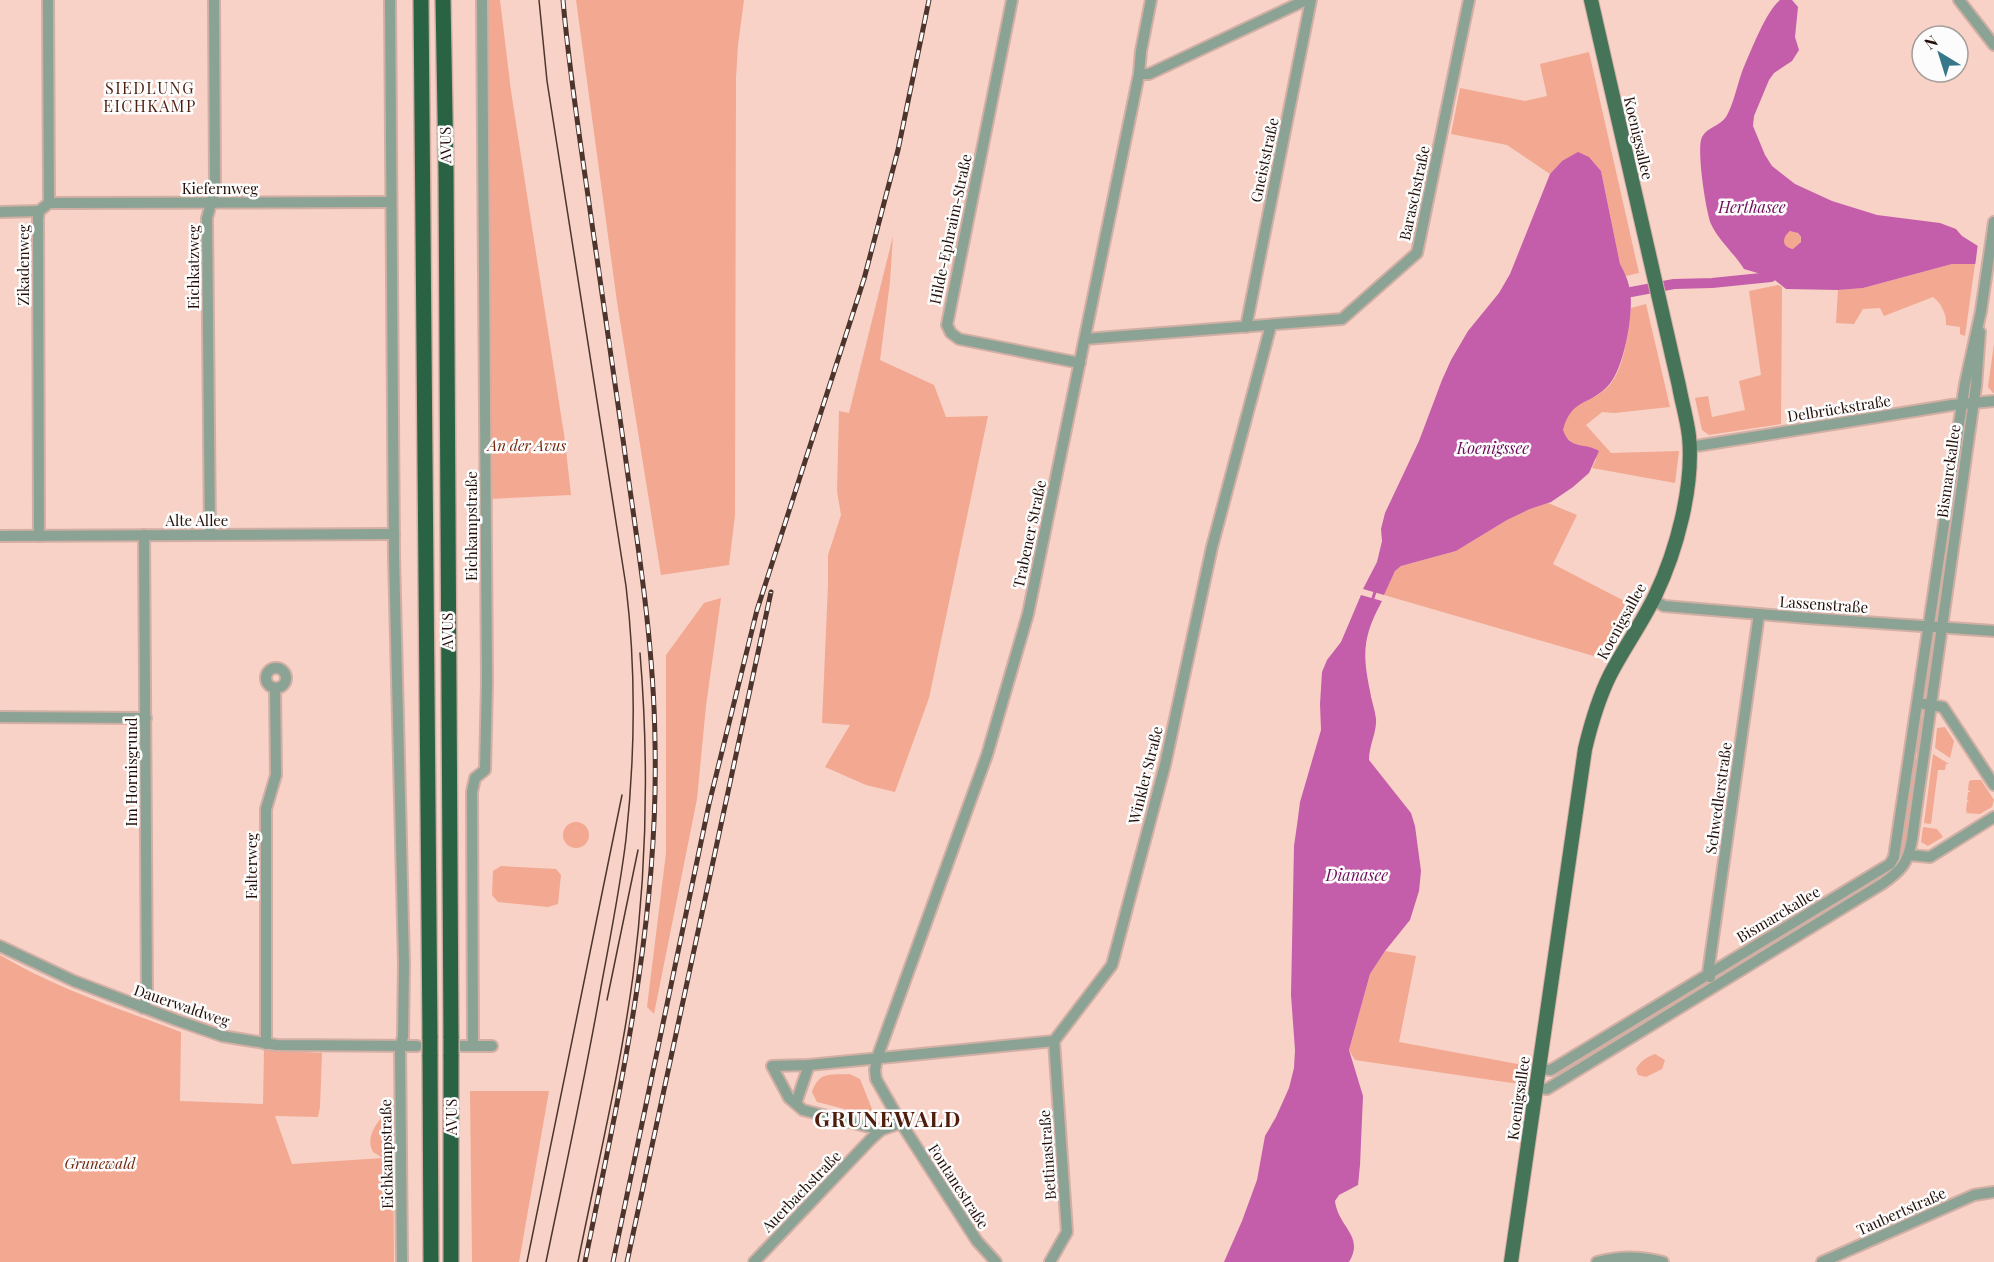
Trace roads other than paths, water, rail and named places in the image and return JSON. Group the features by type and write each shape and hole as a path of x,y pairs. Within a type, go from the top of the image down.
{"highway":[{"name":"AVUS","path":"422,0 426,1046 430,1262"},
{"name":"AVUS","path":"445,0 459,1046 451,1262"}],"main road":[{"name":"Koenigsallee","path":"1511,1262 1585,749 1593,717 1609,677 1653,600 1673,549 1681,520 1689,472 1688,428 1591,0"}],"street":[{"path":"48,0 49,203"},
{"name":"Eichkatzweg","path":"210,535 207,218 214,189 214,0"},
{"name":"Eichkampstraße","path":"390,0 394,534 404,964 403,1037 400,1046 402,1262"},
{"name":"Eichkampstraße","path":"459,1046 472,792 475,778 485,770 487,682 482,0"},
{"name":"Hilde-Ephraim-Straße","path":"1012,0 947,326 951,333 959,339 1080,363"},
{"name":"Trabener Straße","path":"877,1058 987,755 1028,614 1139,74 1151,0"},
{"path":"1139,74 1149,74 1306,0"},
{"name":"Gneiststraße","path":"1246,327 1311,0"},
{"name":"Baraschstraße","path":"1085,339 1342,319 1416,253 1469,0"},
{"path":"1959,0 1994,45"},
{"name":"Kiefernweg","path":"49,203 390,202"},
{"name":"Zikadenweg","path":"39,536 38,218 39,211 49,203"},
{"path":"0,212 39,211"},
{"name":"Bismarckallee","path":"1537,1088 1547,1089 1882,884 1898,873 1909,855 1943,627 1972,348 1981,311 1994,222"},
{"name":"Winkler Straße","path":"1054,1041 1112,965 1164,765 1212,547 1271,325"},
{"name":"Delbrückstraße","path":"1690,447 1967,403 1994,401"},
{"name":"Bismarckallee","path":"1539,1069 1551,1070 1890,864 1896,851 1929,626 1967,403"},
{"name":"Alte Allee","path":"0,536 394,534"},
{"name":"Im Hornisgrund","path":"143,1008 147,998 144,535"},
{"name":"Lassenstraße","path":"1653,600 1664,606 1994,631"},
{"name":"Schwedlerstraße","path":"1708,973 1759,614"},
{"name":"Falterweg","path":"266,1044 266,809 276,775 275,688"},
{"path":"1918,703 1943,707 1994,785"},
{"path":"0,717 146,718"},
{"path":"1909,855 1930,857 1994,817"},
{"name":"Dauerwaldweg","path":"0,946 74,981 215,1034 266,1044 400,1046"},
{"path":"1708,973 1715,985"},
{"path":"881,1130 803,1110 789,1098 772,1066 809,1065 1054,1041"},
{"name":"Bettinastraße","path":"1050,1262 1067,1232 1054,1041"},
{"path":"400,1046 426,1046"},
{"path":"459,1046 492,1046"},
{"name":"Fontanestraße","path":"877,1058 876,1079 901,1123 977,1241 996,1262"},
{"path":"795,1103 809,1065"},
{"name":"Auerbachstraße","path":"754,1262 881,1130 901,1123"},
{"name":"Taubertstraße","path":"1822,1262 1974,1195 1994,1192"},
{"path":"1597,1262 1623,1257 1663,1262"}],"water":[{"name":"Herthasee","path":"1780,0 1792,0 1798,7 1795,37 1799,50 1792,61 1774,73 1769,80 1754,116 1753,126 1772,166 1795,184 1832,201 1877,215 1940,223 1956,229 1962,236 1978,246 1994,252 1975,264 1952,264 1863,288 1838,290 1786,289 1771,277 1744,269 1711,224 1702,180 1700,143 1704,134 1723,120 1729,112 1750,52 1775,5","holes":["1790,231 1798,233 1801,242 1793,249 1786,246 1784,239 1787,233"]},
{"name":"Koenigssee","path":"1578,152 1589,157 1601,171 1620,264 1628,283 1631,300 1629,327 1623,355 1613,379 1600,393 1575,408 1566,420 1563,430 1566,437 1574,444 1599,451 1589,473 1551,502 1507,520 1456,551 1401,566 1395,571 1384,595 1363,589 1377,562 1385,513 1419,441 1451,360 1468,331 1499,293 1510,274 1550,174 1562,161"},
{"name":"Dianasee","path":"1361,595 1382,601 1371,624 1365,655 1367,678 1376,719 1369,760 1411,813 1421,871 1419,891 1410,920 1370,974 1349,1050 1363,1096 1360,1165 1358,1185 1339,1195 1335,1201 1337,1210 1352,1238 1353,1253 1349,1262 1224,1262 1257,1180 1265,1136 1289,1088 1294,1068 1291,995 1294,846 1300,802 1321,730 1322,672 1327,660 1341,642"}],"waterway":[{"path":"1631,292 1674,284 1771,277"},
{"path":"1373,598 1375,592"}],"tram line":[{"path":"539,0 547,81 626,586 633,681 633,744 629,808 621,876 588,1056 546,1262"},
{"path":"578,1262 622,1048 638,936 645,814 645,734 640,653"},
{"path":"527,1262 622,795"},
{"path":"607,1000 638,850"}],"railway":[{"path":"563,0 575,105 642,576 652,676 655,743 655,809 644,940 624,1069 585,1262"},
{"path":"613,1262 709,804 757,610 864,279 898,150 929,0"},
{"path":"627,1262 771,592"}],"district":[{"name":"SIEDLUNG EICHKAMP","path":"150,96"},
{"name":"GRUNEWALD","path":"888,1118"}],"park label":[{"name":"An der Avus","path":"527,445"},
{"name":"Grunewald","path":"100,1163"}]}
